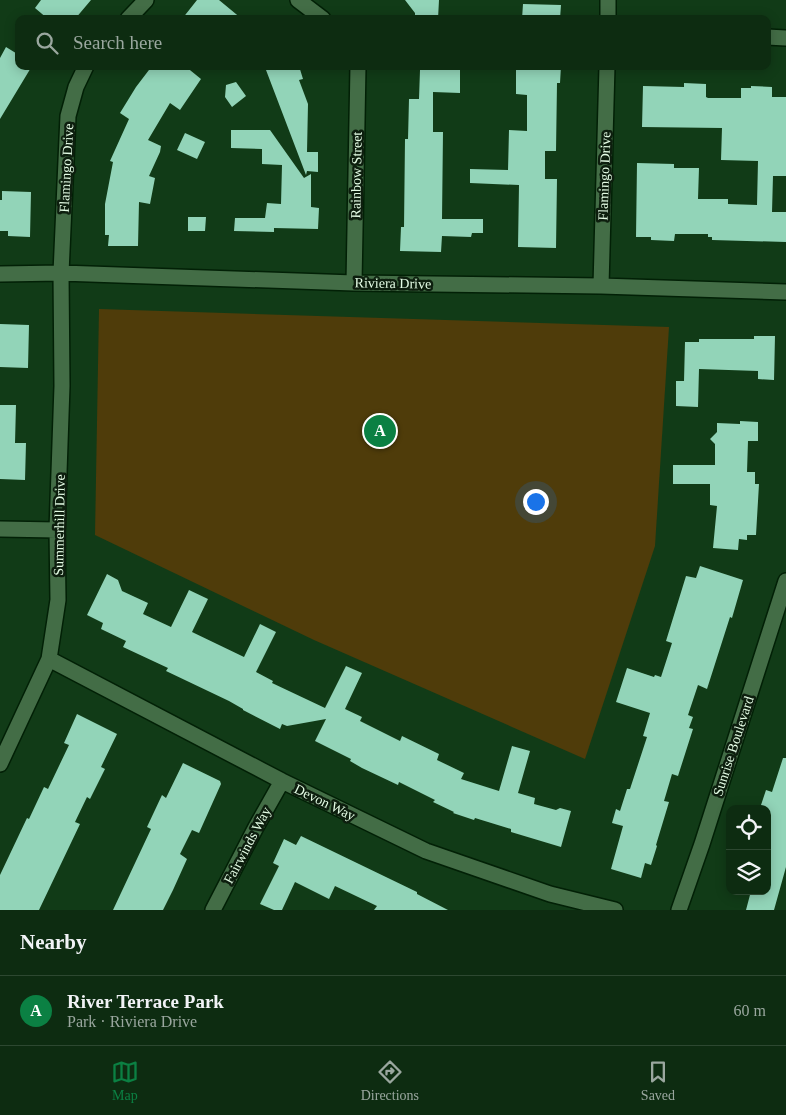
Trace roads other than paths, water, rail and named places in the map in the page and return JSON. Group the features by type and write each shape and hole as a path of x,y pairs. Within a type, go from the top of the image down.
{"street":[{"path":"132,15 146,0"},
{"path":"298,0 318,15"},
{"path":"608,0 608,15"},
{"path":"771,37 786,38"},
{"name":"Flamingo Drive","path":"60,273 68,116 76,87 84,70"},
{"name":"Rainbow Street","path":"354,283 358,70"},
{"name":"Flamingo Drive","path":"601,286 607,70"},
{"name":"Riviera Drive","path":"0,274 60,273 354,283 601,286 786,292"},
{"name":"Summerhill Drive","path":"0,764 49,659 58,600 57,530 62,386 60,273"},
{"path":"0,529 57,530"},
{"name":"Sunrise Boulevard","path":"679,910 786,581"},
{"name":"Devon Way","path":"49,659 282,781 426,851 550,894 616,910"},
{"name":"Fairwinds Way","path":"213,910 282,781"}],"place":[{"name":"River Terrace Park","path":"380,431"}]}
